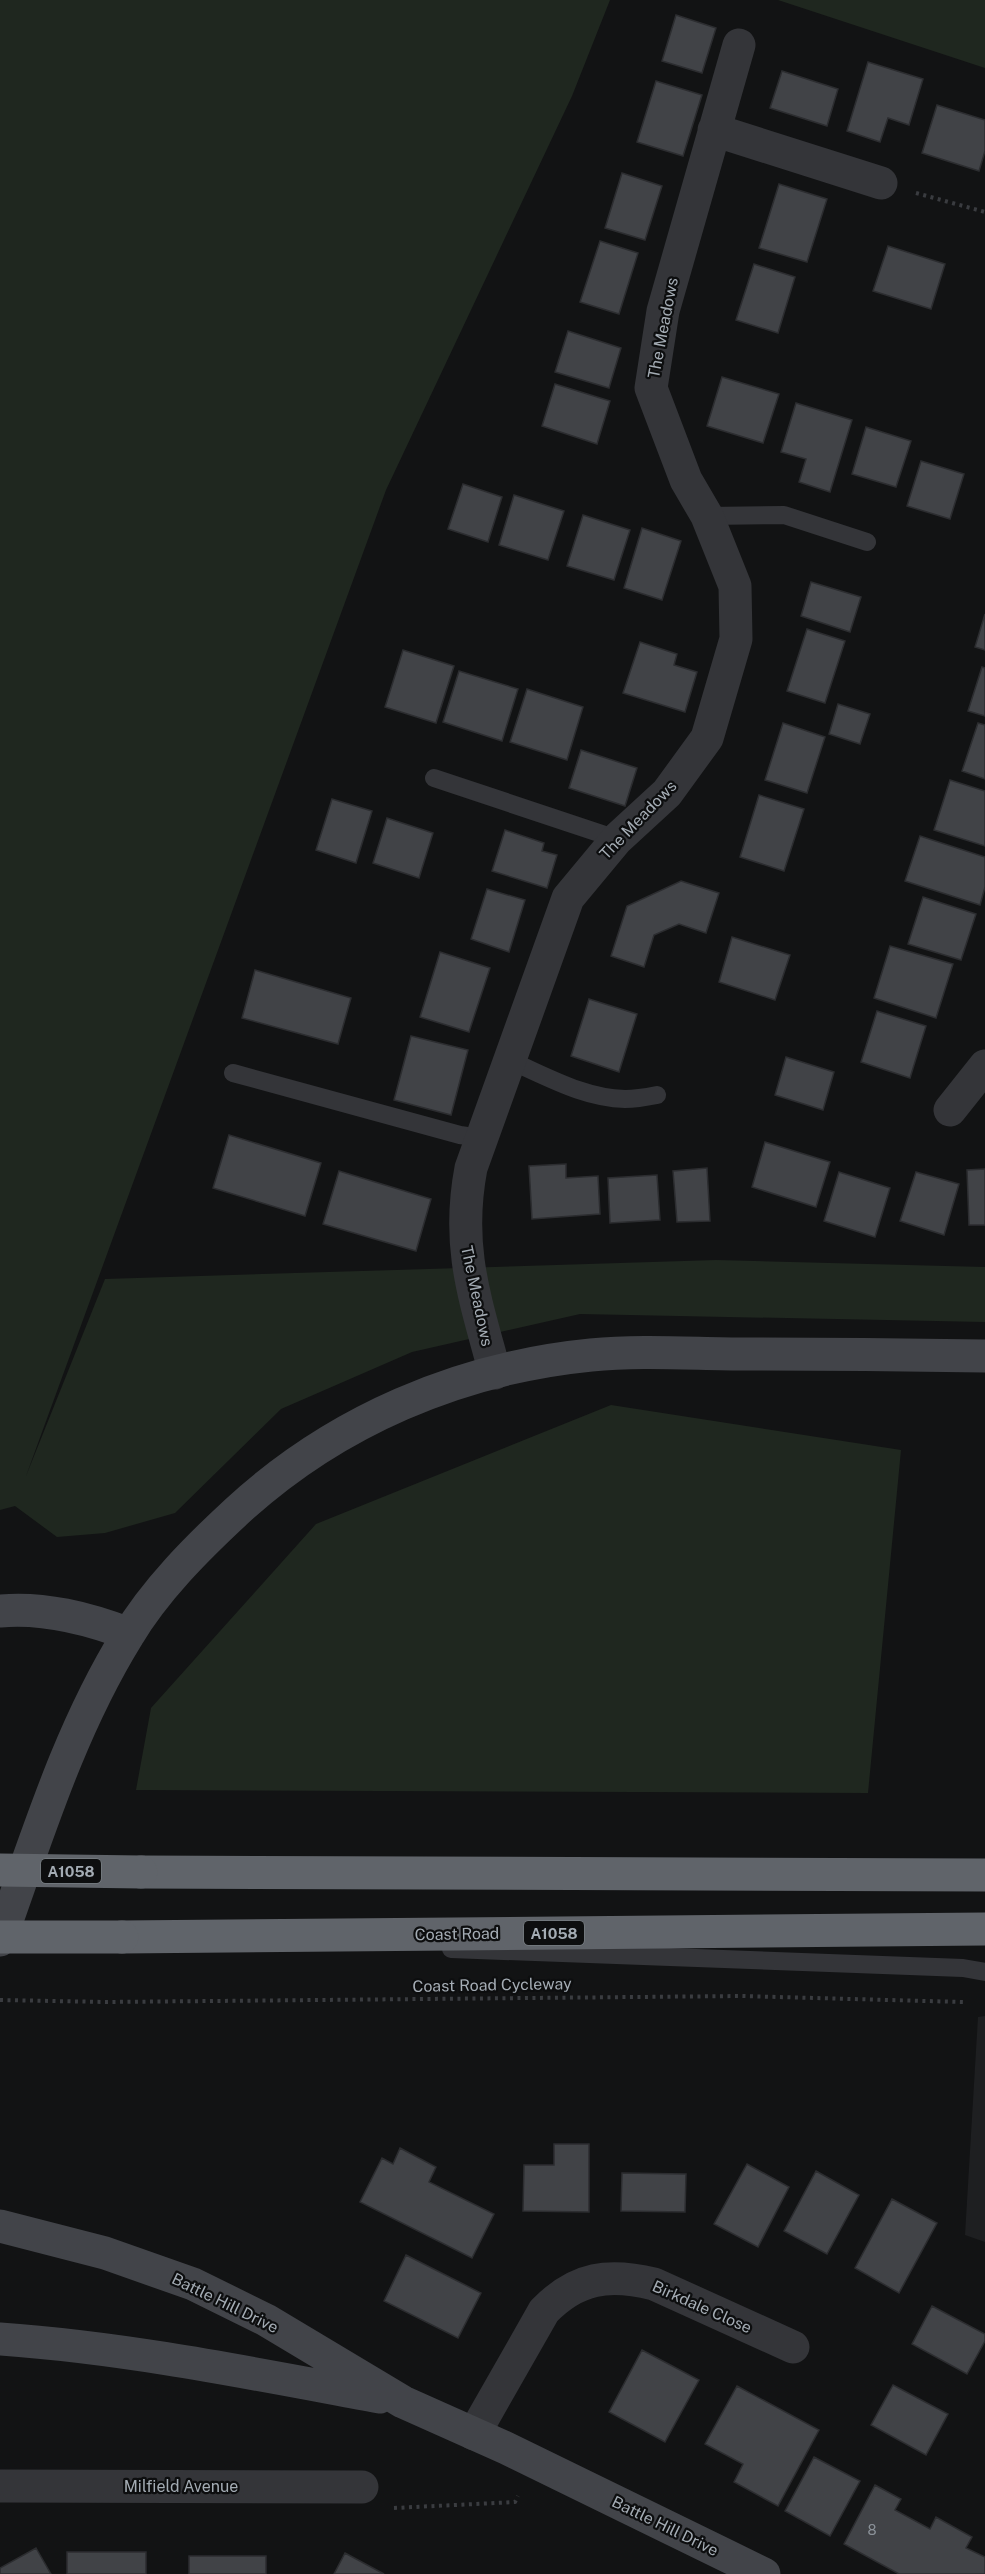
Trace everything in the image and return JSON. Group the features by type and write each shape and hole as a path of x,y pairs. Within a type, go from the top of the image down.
{"highway":[{"name":"A1058","path":"0,1870 985,1875"},
{"name":"Coast Road","path":"0,1939 985,1929"}],"street":[{"name":"The Meadows","path":"495,1373 467,1264 465,1200 471,1168 568,898 617,839 667,793 707,738 736,639 735,586 707,516 686,480 651,388 663,311 739,45"},
{"path":"714,130 881,183"},
{"path":"950,1110 985,1066"},
{"path":"0,1939 79,1726 129,1634 199,1546 296,1462 387,1409 443,1387 543,1361 594,1355 985,1356"},
{"path":"0,1611 41,1611 77,1616 129,1634"},
{"name":"Battle Hill Drive","path":"0,2226 105,2253 193,2284 266,2320 403,2402 537,2464 757,2572"},
{"name":"Birkdale Close","path":"474,2434 544,2311 560,2295 580,2284 606,2278 630,2278 654,2284 793,2347"},
{"name":"Battle Hill Drive","path":"0,2339 89,2348 164,2359 403,2402"},
{"name":"Milfield Avenue","path":"0,2486 362,2487"}],"lane":[{"path":"707,516 784,515 867,542"},
{"path":"434,778 617,839"},
{"path":"511,1061 577,1090 602,1097 627,1099 657,1095"},
{"path":"233,1073 426,1126 481,1138"},
{"path":"122,1937 963,1968 985,1972"}],"path":[{"path":"881,183 985,212"},
{"name":"Coast Road Cycleway","path":"0,2000 106,2002 638,1995 973,2002"},
{"path":"392,2508 515,2502 537,2464"}],"shaded area":[{"path":"0,0 610,0 572,96 386,490 26,1476 105,1279 716,1260 985,1267 985,1322 580,1314 412,1352 281,1409 175,1513 105,1533 57,1537 15,1506 0,1510"},
{"path":"778,0 985,0 985,68"},
{"path":"611,1405 901,1450 868,1793 136,1790 151,1708 316,1524"},
{"path":"985,2016 985,2242 965,2235 978,2017"}],"building":[{"path":"676,15 716,28 702,73 662,61"},
{"path":"868,62 923,79 909,125 888,118 880,142 847,131"},
{"path":"782,71 838,89 827,126 770,108"},
{"path":"656,81 702,95 683,156 637,142"},
{"path":"937,105 985,120 985,151 979,171 922,153"},
{"path":"622,173 662,186 645,240 605,228"},
{"path":"779,184 827,199 807,262 759,248"},
{"path":"600,241 638,253 619,314 580,302"},
{"path":"888,246 945,264 931,309 873,291"},
{"path":"754,264 795,277 778,333 736,320"},
{"path":"568,331 621,348 609,388 555,372"},
{"path":"722,377 779,394 763,443 707,426"},
{"path":"555,384 610,401 597,444 542,426"},
{"path":"796,403 852,420 830,492 799,482 806,459 781,452"},
{"path":"866,427 911,441 896,487 852,474"},
{"path":"921,461 964,474 950,519 907,506"},
{"path":"463,484 502,497 488,542 448,529"},
{"path":"514,495 564,511 548,560 499,545"},
{"path":"583,515 630,530 614,580 567,566"},
{"path":"642,528 681,541 662,600 624,588"},
{"path":"811,582 861,597 850,632 801,616"},
{"path":"985,614 985,650 975,647"},
{"path":"807,629 845,641 825,703 787,691"},
{"path":"640,642 677,654 674,665 697,672 685,712 623,693"},
{"path":"403,650 454,666 436,723 385,707"},
{"path":"982,667 985,668 985,716 968,711"},
{"path":"459,671 518,689 502,741 443,722"},
{"path":"527,689 583,707 567,760 510,742"},
{"path":"838,704 870,714 860,744 829,734"},
{"path":"783,723 825,737 807,793 765,780"},
{"path":"978,723 985,725 985,779 962,771"},
{"path":"581,750 637,768 625,806 569,788"},
{"path":"950,780 985,791 985,846 934,830"},
{"path":"759,795 804,809 784,871 740,857"},
{"path":"332,799 372,811 356,863 316,850"},
{"path":"387,818 433,833 419,878 373,863"},
{"path":"505,830 544,843 542,851 557,855 547,888 492,871"},
{"path":"920,836 985,857 985,887 980,905 905,881"},
{"path":"681,881 719,893 706,933 679,924 654,935 644,967 611,956 627,906"},
{"path":"487,889 525,900 509,952 471,939"},
{"path":"923,897 976,914 961,960 908,944"},
{"path":"732,937 790,955 775,1000 719,982"},
{"path":"890,946 953,964 936,1018 874,998"},
{"path":"440,952 490,968 469,1032 420,1017"},
{"path":"255,970 351,998 338,1044 242,1018"},
{"path":"589,999 637,1014 619,1072 571,1056"},
{"path":"877,1011 926,1026 910,1078 861,1062"},
{"path":"411,1036 468,1050 451,1115 394,1100"},
{"path":"786,1057 834,1072 823,1110 775,1095"},
{"path":"229,1135 321,1163 305,1216 213,1188"},
{"path":"765,1142 830,1162 816,1207 752,1187"},
{"path":"566,1164 566,1178 598,1176 600,1214 532,1219 529,1166"},
{"path":"707,1168 710,1221 677,1222 673,1171"},
{"path":"985,1169 985,1225 969,1225 967,1170"},
{"path":"339,1171 431,1199 416,1251 323,1224"},
{"path":"839,1172 890,1188 875,1237 824,1221"},
{"path":"916,1172 959,1184 944,1235 900,1221"},
{"path":"657,1175 660,1220 610,1223 608,1178"},
{"path":"554,2144 589,2144 589,2212 523,2211 524,2165 554,2165"},
{"path":"400,2148 436,2167 429,2182 494,2214 472,2258 360,2202 382,2158 393,2164"},
{"path":"747,2164 789,2187 758,2247 714,2224"},
{"path":"816,2171 859,2195 827,2254 784,2231"},
{"path":"622,2173 686,2174 685,2212 621,2211"},
{"path":"892,2199 937,2223 899,2293 855,2268"},
{"path":"406,2255 481,2293 458,2338 384,2301"},
{"path":"932,2306 985,2334 985,2341 967,2374 912,2344"},
{"path":"642,2350 699,2380 665,2442 609,2412"},
{"path":"893,2385 948,2414 926,2455 871,2425"},
{"path":"737,2386 819,2430 778,2506 734,2482 743,2464 705,2444"},
{"path":"814,2457 860,2481 830,2536 785,2511"},
{"path":"875,2485 901,2499 895,2510 930,2529 936,2517 972,2537 966,2548 985,2557 985,2574 899,2574 844,2544"},
{"path":"36,2548 51,2574 0,2574 0,2568"},
{"path":"67,2552 146,2552 146,2574 67,2574"},
{"path":"345,2553 384,2574 334,2574"},
{"path":"189,2556 266,2556 266,2574 189,2574"}]}
